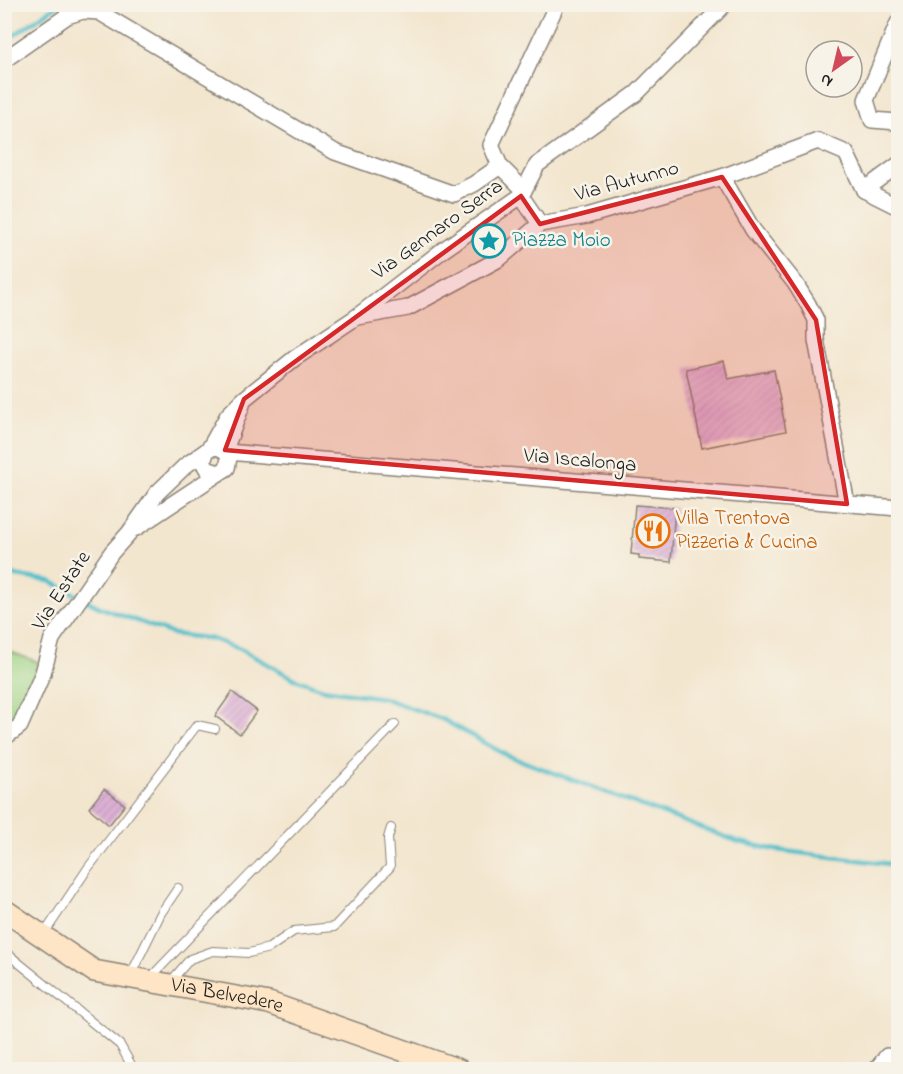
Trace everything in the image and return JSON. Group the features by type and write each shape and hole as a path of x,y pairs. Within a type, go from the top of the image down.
{"street":[{"path":"217,450 229,462 223,470 210,472 204,466 203,457 217,450 244,399 295,357 355,318 408,308 499,259 540,224 522,193 500,166 491,145 557,4"},
{"name":"Via Gennaro Serra","path":"355,318 522,193 537,165 637,93 726,4"},
{"path":"4,60 67,16 83,11 99,12 335,152 454,194 474,184 500,166"},
{"path":"898,23 866,100 872,120 898,122"},
{"name":"Via Autunno","path":"540,224 587,216 722,177 818,141 846,153 864,190"},
{"path":"898,165 864,190 898,207"},
{"path":"722,177 753,230 795,283 816,320 816,340 847,504"},
{"name":"Via Iscalonga","path":"217,450 898,508"},
{"name":"Via Estate","path":"4,738 20,726 43,673 52,639 112,552 129,533 157,493 184,466 217,450"},
{"name":"Via Iscalonga","path":"223,470 259,454"},
{"name":"Via Estate","path":"129,533 223,470"},
{"name":"Via Belvedere","path":"4,910 94,971 269,1003 459,1070"},
{"path":"876,1070 895,1056"}],"lane":[{"path":"138,979 394,724"},
{"path":"43,936 88,868 198,725 215,729"},
{"path":"168,985 189,959 213,951 249,953 269,948 294,932 334,927 390,867 388,838 392,828"},
{"path":"138,979 161,913 178,888"},
{"path":"4,951 120,1044 134,1070"}],"highlighted area":[{"path":"722,177 816,320 847,504 225,450 244,399 521,196 540,224"}],"green space":[{"path":"5,650 38,662 22,705 5,726"}],"building":[{"path":"724,361 728,379 774,370 786,431 702,448 686,369"},
{"name":"Villa Trentova Pizzeria & Cucina","path":"635,505 675,508 671,562 639,559 639,555 631,554"},
{"path":"232,692 257,711 240,734 215,716"},
{"path":"104,789 125,805 109,825 89,808"}],"waterway":[{"path":"4,42 59,4"},
{"path":"4,574 50,581 99,607 173,634 212,639 240,649 295,679 323,689 383,698 444,720 506,755 739,842 776,850 898,865"}],"place":[{"name":"Piazza Moio","path":"489,241"},
{"name":"Villa Trentova Pizzeria & Cucina","path":"653,531"}]}
